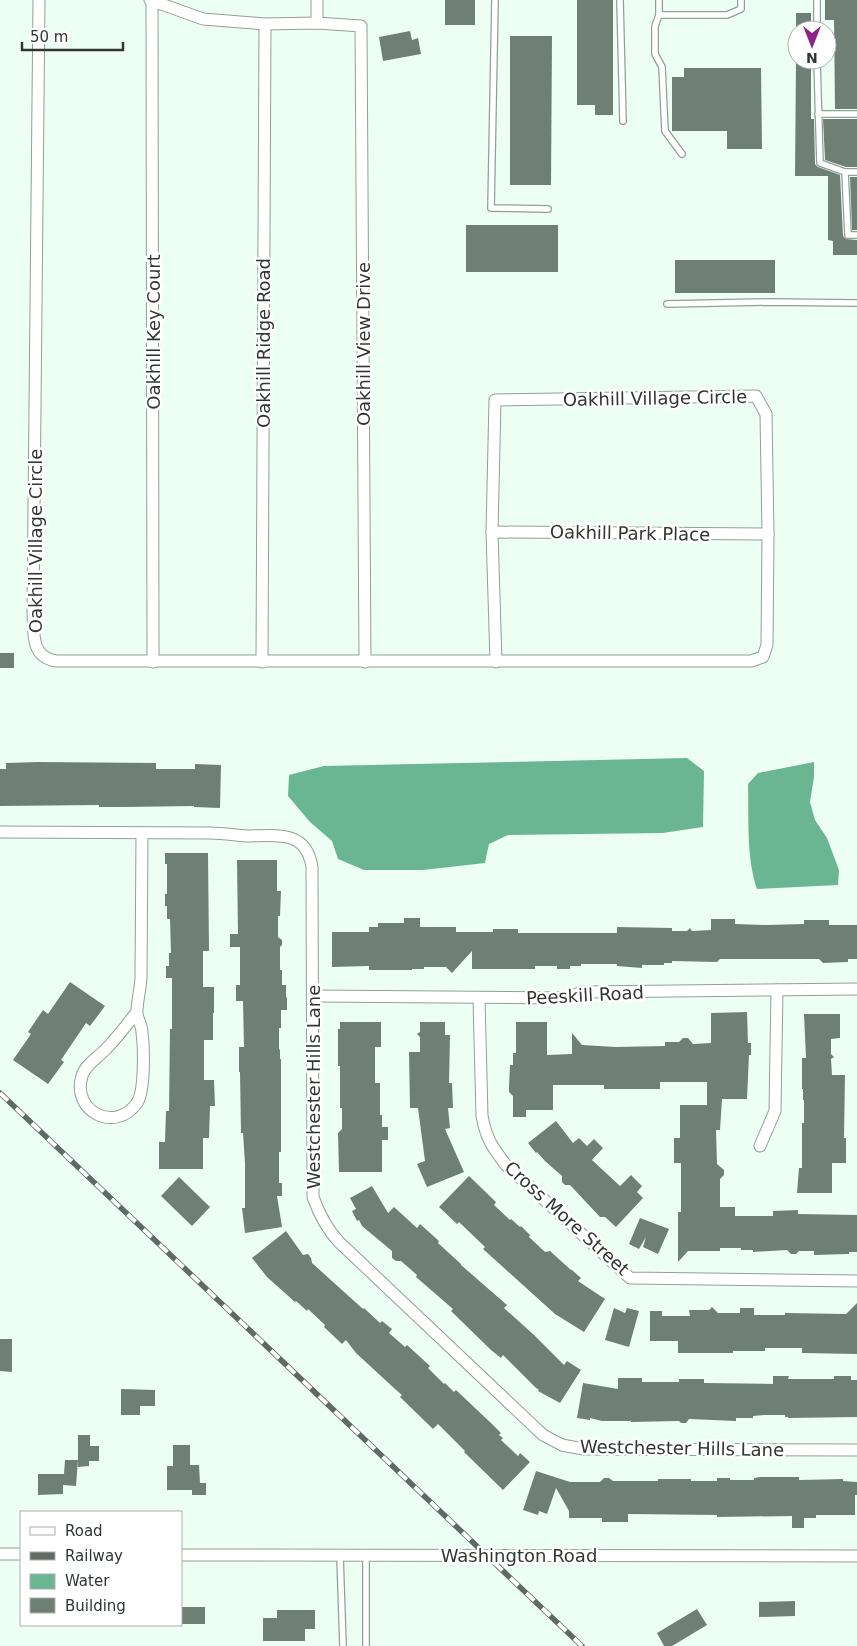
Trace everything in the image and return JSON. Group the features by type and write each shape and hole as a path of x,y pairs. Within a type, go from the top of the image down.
{"street":[{"name":"Oakhill Village Circle","path":"39,0 35,645 48,660 154,662 496,662 751,661 763,657 766,645 768,534 766,414 756,396 495,400 492,532 496,662"},
{"path":"151,1 203,19 265,24 317,23 317,0"},
{"name":"Oakhill Key Court","path":"151,1 154,662"},
{"name":"Oakhill View Drive","path":"317,23 360,26 364,662"},
{"name":"Oakhill Ridge Road","path":"262,662 265,24"},
{"name":"Oakhill Park Place","path":"492,532 768,534"},
{"name":"Westchester Hills Lane","path":"0,832 210,833 243,836 286,836 298,841 306,848 312,867 313,1197 323,1221 339,1242 543,1434 562,1445 583,1449 857,1450"},
{"path":"136,1013 104,1052 84,1071 81,1078 81,1094 84,1102 98,1116 109,1118 121,1116 136,1103 141,1094 143,1084 142,1031 136,1013 141,981 142,833"},
{"name":"Peeskill Road","path":"313,996 566,998 582,992 857,989"},
{"path":"760,1146 775,1111 777,990"},
{"name":"Cross More Street","path":"479,998 482,1116 485,1134 506,1165 630,1278 857,1281"},
{"path":"0,1554 20,1554"},
{"name":"Washington Road","path":"182,1555 857,1556"}],"lane":[{"path":"495,0 491,208 548,209"},
{"path":"620,0 623,121"},
{"path":"659,0 659,15 655,26 655,54 662,67 665,131 682,154"},
{"path":"659,15 727,15 742,9 741,0"},
{"path":"817,0 817,20"},
{"path":"817,70 820,163 844,172 857,172"},
{"path":"818,114 857,114"},
{"path":"844,172 848,235 857,235"},
{"path":"667,304 857,303"},
{"path":"340,1555 343,1646"},
{"path":"366,1555 366,1646"}],"water":[{"path":"687,758 704,771 703,827 663,833 508,835 489,844 485,863 423,870 364,870 338,859 332,841 310,822 288,796 289,775 324,766"},
{"path":"814,762 810,802 815,820 827,838 839,870 838,885 757,889 751,864 748,784 758,773"}],"building":[{"path":"445,0 475,0 475,25 445,25"},
{"path":"577,0 613,0 613,115 595,115 595,105 577,105"},
{"path":"825,0 857,0 857,109 835,109 837,20 825,20"},
{"path":"796,13 811,13 811,20 796,20"},
{"path":"410,31 412,40 418,38 421,54 383,61 379,37"},
{"path":"510,36 552,36 551,185 510,185"},
{"path":"684,68 761,68 762,149 727,149 727,131 672,131 672,77 684,77"},
{"path":"796,70 811,70 811,119 814,119 815,164 818,167 840,175 843,236 846,239 857,240 857,255 833,255 833,241 828,240 828,176 795,176"},
{"path":"823,119 857,119 857,167 846,167 825,160"},
{"path":"850,177 857,177 857,230 852,230"},
{"path":"466,225 558,225 558,272 466,272"},
{"path":"675,260 775,260 775,293 675,293"},
{"path":"0,653 14,653 14,668 0,668"},
{"path":"6,763 156,763 156,769 195,769 195,764 221,765 220,808 194,806 99,807 99,805 0,806 0,769 6,769"},
{"path":"165,853 208,853 209,951 203,951 203,987 214,987 214,1013 213,1040 204,1040 204,1080 214,1080 215,1106 210,1106 209,1138 203,1138 203,1169 159,1169 159,1142 165,1142 166,1111 169,1111 170,1029 172,1029 172,978 166,978 166,966 169,966 169,953 171,953 170,919 167,919 167,906 165,906 167,864 165,864"},
{"path":"237,860 277,860 277,891 281,891 280,916 278,916 278,937 282,940 280,947 280,970 282,970 282,985 286,985 287,997 287,1010 281,1010 281,1028 279,1028 281,1152 279,1152 279,1183 282,1183 282,1196 277,1196 282,1227 245,1233 242,1208 245,1208 245,1163 243,1133 241,1133 239,1072 239,1047 244,1047 243,1001 236,1001 236,985 240,985 240,947 230,947 230,934 238,934"},
{"path":"404,918 420,918 420,927 456,927 456,932 493,932 493,929 518,929 518,933 617,933 617,927 672,928 672,931 687,931 690,928 692,931 711,930 711,919 735,919 735,924 766,925 804,924 804,920 829,920 829,925 857,925 857,959 848,959 848,962 823,963 819,959 720,959 717,962 672,961 672,963 664,963 664,965 642,965 642,968 617,966 617,964 581,964 581,966 570,966 570,969 557,969 557,966 535,966 535,969 472,969 472,951 452,973 446,967 424,967 424,969 412,970 369,970 369,966 332,967 332,932 369,932 369,927 378,927 378,923 404,923"},
{"path":"70,982 105,1006 90,1026 86,1023 61,1060 64,1062 48,1084 13,1060 31,1034 28,1032 43,1010 48,1014"},
{"path":"747,1012 748,1043 751,1043 751,1055 749,1055 747,1099 722,1099 720,1130 716,1130 717,1164 724,1170 724,1175 720,1179 720,1207 735,1207 735,1216 773,1216 773,1211 798,1210 798,1214 857,1215 857,1252 814,1255 814,1251 799,1251 796,1254 791,1254 787,1250 753,1252 753,1250 741,1250 741,1248 720,1248 720,1251 688,1251 678,1262 678,1212 681,1212 681,1163 674,1163 674,1138 680,1138 680,1105 707,1105 707,1082 660,1082 660,1089 604,1089 604,1085 553,1085 553,1110 526,1110 526,1117 513,1117 513,1096 509,1092 509,1087 510,1065 513,1065 513,1053 516,1053 516,1022 547,1022 547,1055 572,1054 572,1033 582,1045 616,1047 665,1046 665,1042 679,1042 683,1038 688,1038 693,1044 711,1043 711,1013"},
{"path":"804,1014 840,1014 840,1038 831,1039 831,1054 834,1057 831,1059 832,1075 845,1075 844,1138 846,1138 846,1163 832,1163 832,1193 797,1193 799,1168 802,1168 802,1123 804,1123 802,1058 806,1058"},
{"path":"340,1022 381,1022 381,1047 375,1047 375,1083 380,1083 382,1127 388,1127 388,1140 382,1140 382,1172 339,1172 338,1133 342,1129 340,1066 338,1066 338,1029 340,1029"},
{"path":"420,1022 445,1022 445,1035 450,1035 449,1083 452,1083 453,1108 448,1108 450,1128 445,1129 464,1172 427,1187 417,1164 425,1161 418,1108 410,1108 409,1052 420,1052 420,1037 417,1034 420,1032"},
{"path":"556,1121 573,1143 579,1138 587,1146 594,1139 603,1148 592,1160 620,1186 631,1175 642,1186 637,1192 643,1198 616,1227 605,1217 600,1217 570,1185 565,1185 562,1182 562,1176 536,1153 528,1143"},
{"path":"469,1176 496,1202 494,1205 510,1220 521,1226 530,1235 529,1237 545,1252 550,1251 581,1278 578,1281 605,1299 584,1332 555,1314 483,1249 485,1247 459,1222 457,1224 439,1207"},
{"path":"179,1177 210,1207 192,1226 161,1196"},
{"path":"372,1186 388,1213 394,1207 417,1228 420,1224 461,1265 507,1305 504,1308 564,1365 567,1361 581,1370 560,1403 538,1391 503,1355 501,1358 491,1350 451,1311 453,1309 416,1277 417,1275 401,1261 396,1261 392,1258 392,1251 362,1226 359,1220 357,1221 352,1211 356,1209 350,1198"},
{"path":"640,1218 669,1229 658,1254 643,1247 646,1237 639,1249 629,1244"},
{"path":"286,1231 303,1255 308,1254 312,1263 363,1309 380,1323 382,1321 392,1329 389,1333 405,1347 407,1345 430,1366 428,1368 444,1384 454,1392 456,1390 492,1424 501,1433 499,1435 503,1438 501,1440 518,1456 520,1453 530,1462 503,1490 438,1424 433,1429 400,1397 402,1395 356,1353 346,1340 342,1344 308,1309 307,1311 295,1302 267,1277 252,1258"},
{"path":"857,1303 857,1354 802,1353 802,1348 765,1348 765,1351 733,1351 733,1353 678,1353 678,1341 650,1341 650,1311 662,1311 662,1316 690,1316 689,1310 709,1310 712,1307 718,1313 740,1313 740,1308 754,1308 754,1315 785,1315 785,1313 846,1314"},
{"path":"614,1308 625,1313 627,1308 639,1311 629,1347 605,1340"},
{"path":"0,1339 12,1339 12,1372 0,1371"},
{"path":"773,1376 789,1376 788,1379 834,1379 834,1376 851,1376 851,1380 857,1380 857,1417 788,1418 785,1415 764,1415 753,1416 753,1418 736,1418 736,1421 689,1419 686,1423 679,1421 602,1421 590,1418 590,1420 577,1418 583,1383 618,1389 618,1378 642,1378 642,1382 679,1382 679,1379 704,1379 704,1383 773,1384"},
{"path":"121,1389 155,1390 155,1406 140,1406 140,1415 121,1415"},
{"path":"78,1435 90,1435 90,1446 99,1446 99,1461 89,1461 89,1466 78,1467"},
{"path":"173,1445 190,1445 190,1465 199,1465 200,1483 206,1483 206,1495 192,1495 192,1490 167,1490 167,1466 173,1466"},
{"path":"65,1460 78,1460 76,1486 63,1485 63,1494 38,1495 38,1474 64,1474"},
{"path":"536,1471 570,1482 600,1482 604,1478 609,1478 613,1481 691,1479 691,1481 717,1481 717,1478 754,1480 754,1478 760,1477 799,1477 799,1480 843,1479 843,1481 857,1482 855,1515 816,1515 816,1518 804,1518 804,1528 792,1528 792,1516 717,1517 717,1515 628,1514 628,1522 602,1522 602,1518 569,1518 569,1511 556,1488 547,1514 539,1511 538,1515 523,1510"},
{"path":"795,1601 795,1616 759,1617 759,1602"},
{"path":"182,1607 205,1607 205,1624 182,1624"},
{"path":"697,1609 707,1625 672,1646 664,1646 657,1633"},
{"path":"277,1610 315,1610 315,1629 305,1629 305,1641 263,1641 263,1618 277,1618"}],"railway":[{"path":"0,1093 582,1646"}]}
